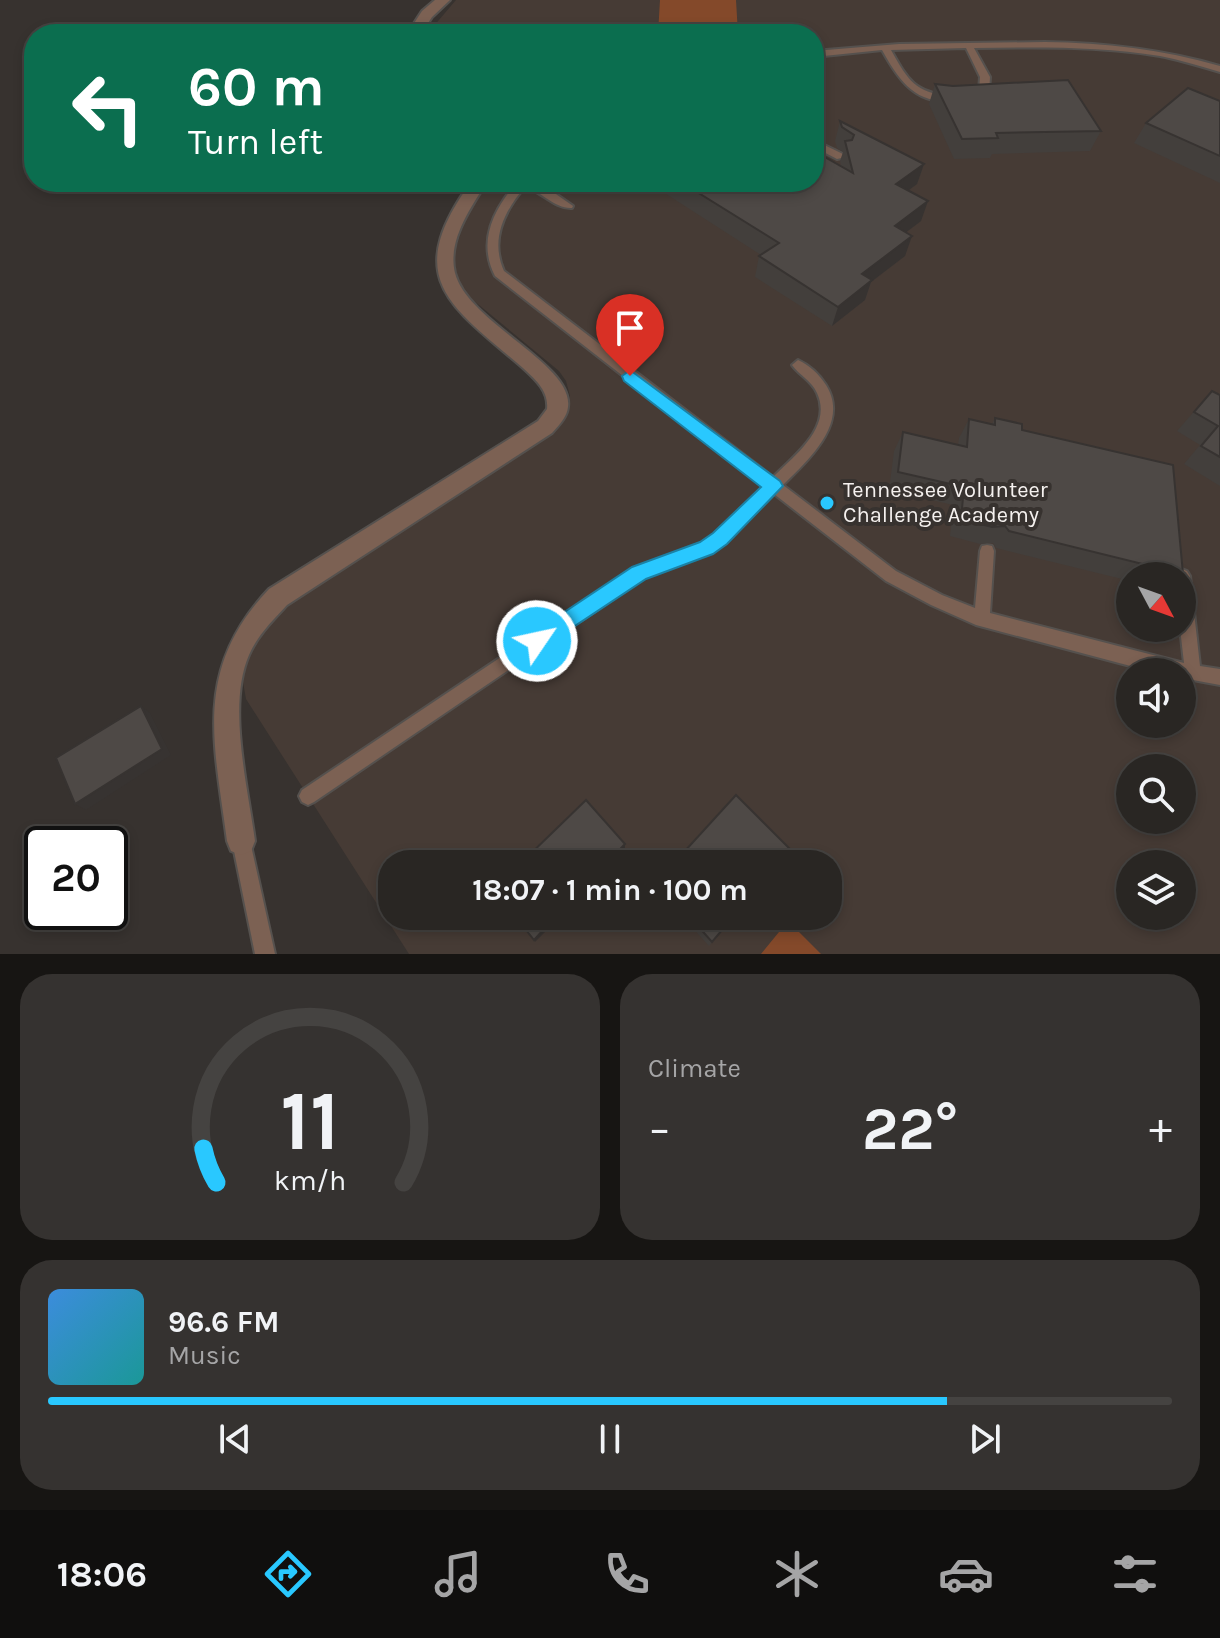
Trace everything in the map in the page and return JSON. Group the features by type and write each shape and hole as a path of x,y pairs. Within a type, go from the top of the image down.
{"street":[{"path":"420,24 443,0"},
{"path":"241,841 230,750 230,691 232,667 255,620 278,597 545,427 556,414 558,400 551,387 539,372 460,306 445,271 449,242 464,203 472,192"}],"lane":[{"path":"885,48 901,79 915,93 942,99 984,93 985,77 969,46"},
{"path":"824,53 969,46 1120,47 1186,58 1220,69"},
{"path":"824,148 841,157"},
{"path":"515,192 503,208 492,235 491,251 499,273 891,576 920,594 982,620 1125,658"},
{"path":"547,192 568,206"},
{"path":"308,796 639,573 706,548 720,538 812,447 822,430 828,413 826,394 816,377 798,365"},
{"path":"982,620 987,551"},
{"path":"1196,673 1220,677"},
{"path":"241,841 265,954"}],"shaded area":[{"name":"Tennessee Volunteer Challenge Academy","path":"456,0 1220,0 1220,954 409,954 394,930 842,930 842,850 378,850 378,906 246,699 240,665 280,602 566,412 570,396 559,371 468,296 456,276 454,254 469,207 480,192 824,192 824,24 436,24"},
{"path":"660,0 736,0 737,24 659,24"},
{"path":"781,930 797,930 821,954 761,954"}],"building":[{"path":"1068,80 1101,131 996,133 998,138 962,139 935,84 953,86"},
{"path":"1188,88 1220,101 1220,156 1146,123"},
{"path":"840,121 924,164 896,184 928,201 895,226 912,236 862,274 872,280 838,307 759,256 779,243 697,192 824,192 824,157 853,173 845,141 852,140 854,135 842,127"},
{"path":"1212,391 1220,395 1220,457 1201,446 1218,426 1194,412"},
{"path":"995,418 1022,424 1022,430 1173,465 1182,562 1134,562 1009,531 1005,526 992,527 961,519 964,487 898,472 903,432 967,447 969,419 995,425"},
{"path":"141,706 162,749 75,804 56,758"},
{"path":"736,795 790,849 789,850 686,850"},
{"path":"586,800 625,844 619,850 534,850"},
{"path":"526,930 543,930 534,940"},
{"path":"701,930 722,930 712,942"}],"place":[{"name":"Tennessee Volunteer Challenge Academy","path":"827,503"}],"route":[{"path":"537,641 639,573 706,548 774,486 630,376"}]}
